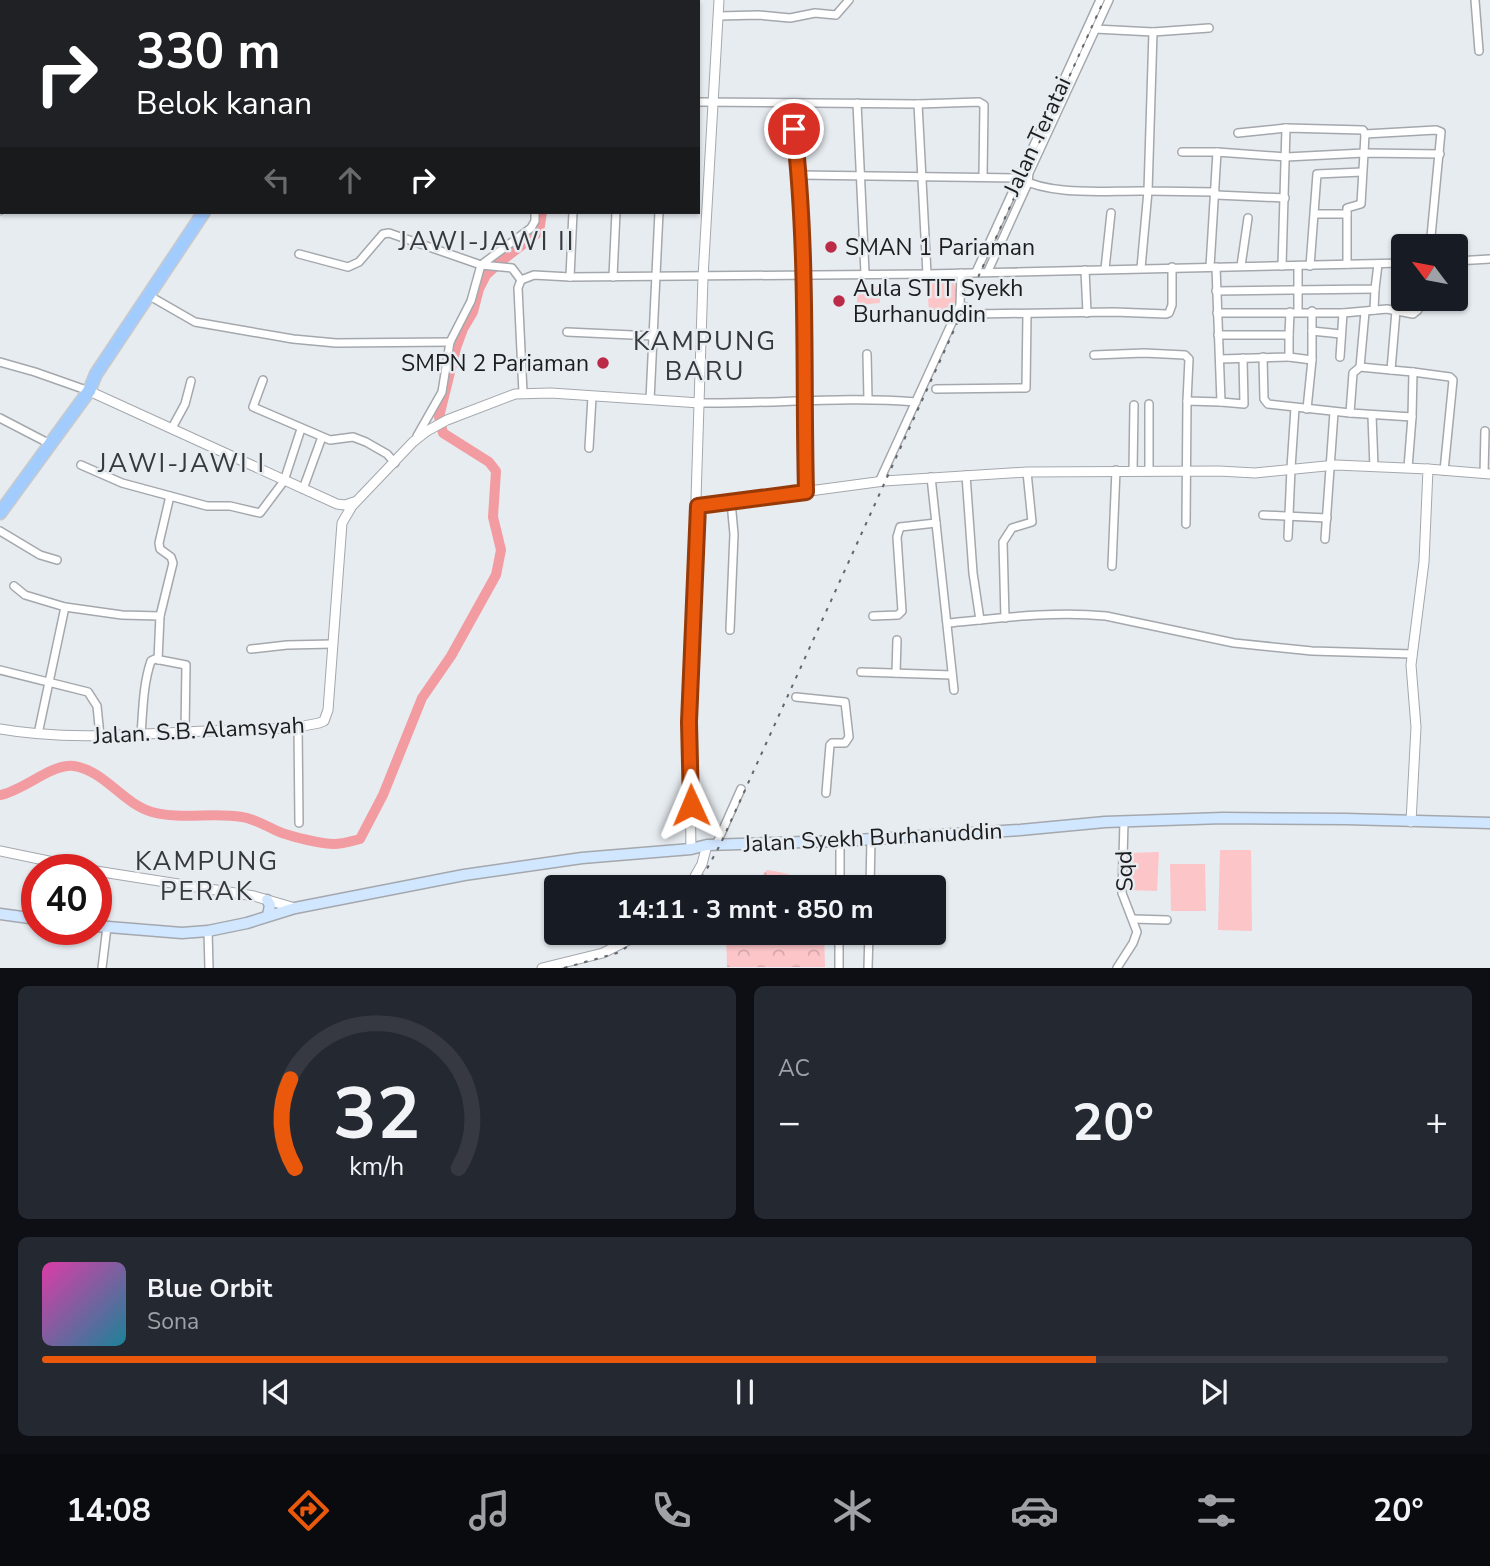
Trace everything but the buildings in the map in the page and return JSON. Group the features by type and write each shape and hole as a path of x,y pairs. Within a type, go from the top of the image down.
{"main road":[{"path":"0,513 91,387 102,378 203,214"},
{"path":"151,296 211,214"},
{"name":"Jalan Syekh Burhanuddin","path":"112,928 182,933 208,931 295,908 464,874 582,858 711,845 840,841 1124,822 1284,818 1490,823"},
{"path":"267,900 270,905 268,916"},
{"path":"0,914 21,917"}],"street":[{"path":"691,849 689,722 698,506 703,277 719,0"},
{"path":"719,16 790,18 815,13 836,15 849,0"},
{"name":"Jalan Teratai","path":"976,272 1100,0"},
{"path":"988,271 1028,183 1029,173 1109,0"},
{"path":"1475,0 1479,51"},
{"path":"1095,29 1153,32 1209,28"},
{"path":"1141,268 1153,32"},
{"path":"700,102 979,102 984,105 982,176"},
{"path":"857,103 865,273"},
{"path":"792,104 804,276 806,492"},
{"path":"918,104 927,274"},
{"path":"1238,133 1286,128 1363,130 1365,134 1361,204 1348,206 1347,264"},
{"path":"1282,266 1286,128"},
{"path":"1365,134 1439,131 1441,134 1431,234"},
{"path":"1182,152 1286,157 1364,153 1440,154"},
{"path":"1217,152 1213,267 1221,402"},
{"path":"1310,266 1317,174 1362,172"},
{"path":"799,175 982,176 1018,178 1028,183 1069,190 1285,198"},
{"path":"1105,269 1111,213"},
{"path":"342,523 350,508 413,442 430,416 442,392 450,342 474,295 482,265 531,228 535,214"},
{"path":"570,277 573,214"},
{"path":"613,277 616,214"},
{"path":"650,400 659,214"},
{"path":"1315,214 1347,214"},
{"path":"1241,265 1248,218"},
{"path":"299,254 348,267 359,262 383,234 389,233 482,265 515,269 521,280 518,292 523,393"},
{"path":"1468,260 1490,259"},
{"path":"1374,310 1378,264"},
{"path":"521,280 534,275 804,276 1391,264"},
{"path":"1289,358 1289,335 1298,290 1298,266"},
{"path":"974,314 1169,313 1172,304 1172,267"},
{"path":"1085,270 1087,313"},
{"path":"879,482 960,305 961,273"},
{"path":"1216,291 1375,289"},
{"path":"151,296 195,322 309,342 450,342"},
{"path":"1217,313 1343,313 1391,310"},
{"path":"1307,409 1312,360 1312,311"},
{"path":"1350,413 1353,373 1360,367 1365,312"},
{"path":"1391,370 1396,312"},
{"path":"1399,312 1416,312"},
{"path":"1339,357 1343,313"},
{"path":"936,389 1026,387 1027,314"},
{"path":"1312,331 1341,334"},
{"path":"567,332 654,336"},
{"path":"1218,335 1289,335"},
{"path":"1094,355 1144,353 1185,355 1189,359 1186,524"},
{"path":"867,354 868,399"},
{"path":"1220,359 1263,357 1312,360"},
{"path":"1263,357 1266,402 1295,408 1372,416 1412,417"},
{"path":"1187,401 1244,404 1243,358"},
{"path":"0,362 91,387 172,428 337,504 345,505 361,497"},
{"path":"1360,367 1450,377 1453,380 1444,471"},
{"path":"1408,468 1413,372"},
{"path":"263,380 253,407 322,437 338,440 353,437 378,448 394,463"},
{"path":"172,428 185,404 191,381"},
{"path":"413,442 447,420 523,393 688,403 868,399 916,402"},
{"path":"589,448 592,397"},
{"path":"688,403 699,417"},
{"path":"1149,404 1149,472"},
{"path":"1133,471 1134,405"},
{"path":"1288,537 1295,408"},
{"path":"1325,539 1334,412"},
{"path":"1372,416 1374,467"},
{"path":"0,418 50,444"},
{"path":"81,465 110,479 207,506 230,506 260,513 284,481 301,429"},
{"path":"698,506 879,482 1027,472 1116,470 1255,473 1291,468 1374,467 1487,474 1485,431"},
{"path":"303,489 322,437"},
{"path":"1410,822 1416,726 1412,654 1424,562 1428,469"},
{"path":"1112,566 1116,470"},
{"path":"1005,618 1003,542 1012,528 1032,522 1027,472"},
{"path":"966,475 973,573 980,620"},
{"path":"931,477 954,690"},
{"path":"159,660 160,617 173,563 171,557 160,549 159,543 170,496"},
{"path":"730,630 734,542 732,502"},
{"path":"337,504 342,523"},
{"path":"1263,514 1327,518"},
{"name":"Jalan. S.B. Alamsyah","path":"0,729 38,734 100,736 319,723 327,716 342,523"},
{"path":"873,616 898,615 902,611 897,537 900,527 936,523"},
{"path":"0,531 40,555 57,560"},
{"path":"14,586 24,595 65,607 160,617"},
{"path":"38,734 65,607"},
{"path":"948,623 1061,613 1106,616 1234,643 1312,651 1412,654"},
{"path":"896,673 897,640"},
{"path":"251,649 333,644"},
{"path":"141,734 149,668 151,661 159,660 186,665 185,732"},
{"path":"0,670 85,690 91,694 97,706 100,736"},
{"path":"861,672 953,675"},
{"path":"796,697 845,702 848,740 830,745 826,793"},
{"path":"298,725 299,823"},
{"path":"696,875 741,789"},
{"name":"Sqd","path":"1117,968 1136,937 1133,919 1121,886 1124,822"},
{"path":"870,875 871,839"},
{"path":"840,841 840,875"},
{"path":"0,850 21,854"},
{"path":"112,873 267,900 295,908"},
{"name":"Sqd","path":"1133,919 1167,920"},
{"path":"208,931 209,968"},
{"path":"102,945 102,968"},
{"path":"542,968 603,953 619,945"},
{"path":"839,945 839,968"},
{"path":"868,968 869,945"}],"green space":[{"path":"926,279 953,280 957,293 953,310 929,310"},
{"path":"879,286 880,303 857,305 857,288"},
{"path":"1220,850 1251,850 1252,931 1218,930"},
{"path":"1159,852 1157,891 1128,890 1128,853"},
{"path":"1170,864 1205,864 1206,911 1171,911"},
{"path":"767,870 790,875 762,875"},
{"path":"726,945 824,945 825,967 727,967"}],"waterway":[{"path":"0,795 56,769 74,766 95,774 132,802 152,812 242,817 287,835 329,844 360,839 383,795 422,698 451,656 496,575 501,550 493,517 496,471 489,462 443,433 439,417 456,348 486,275 539,232 542,214"}],"railway":[{"path":"704,875 720,845 1104,0"},
{"path":"564,968 617,953 630,945"}],"place":[{"name":"SMAN 1 Pariaman","path":"831,247"},
{"name":"Aula STIT Syekh Burhanuddin","path":"839,301"},
{"name":"SMPN 2 Pariaman","path":"603,363"}],"district":[{"name":"JAWI-JAWI II","path":"487,241"},
{"name":"KAMPUNG BARU","path":"705,356"},
{"name":"JAWI-JAWI I","path":"182,463"},
{"name":"KAMPUNG PERAK","path":"207,876"}],"route":[{"path":"691,805 689,722 698,506 806,492 804,276 794,129"}]}
